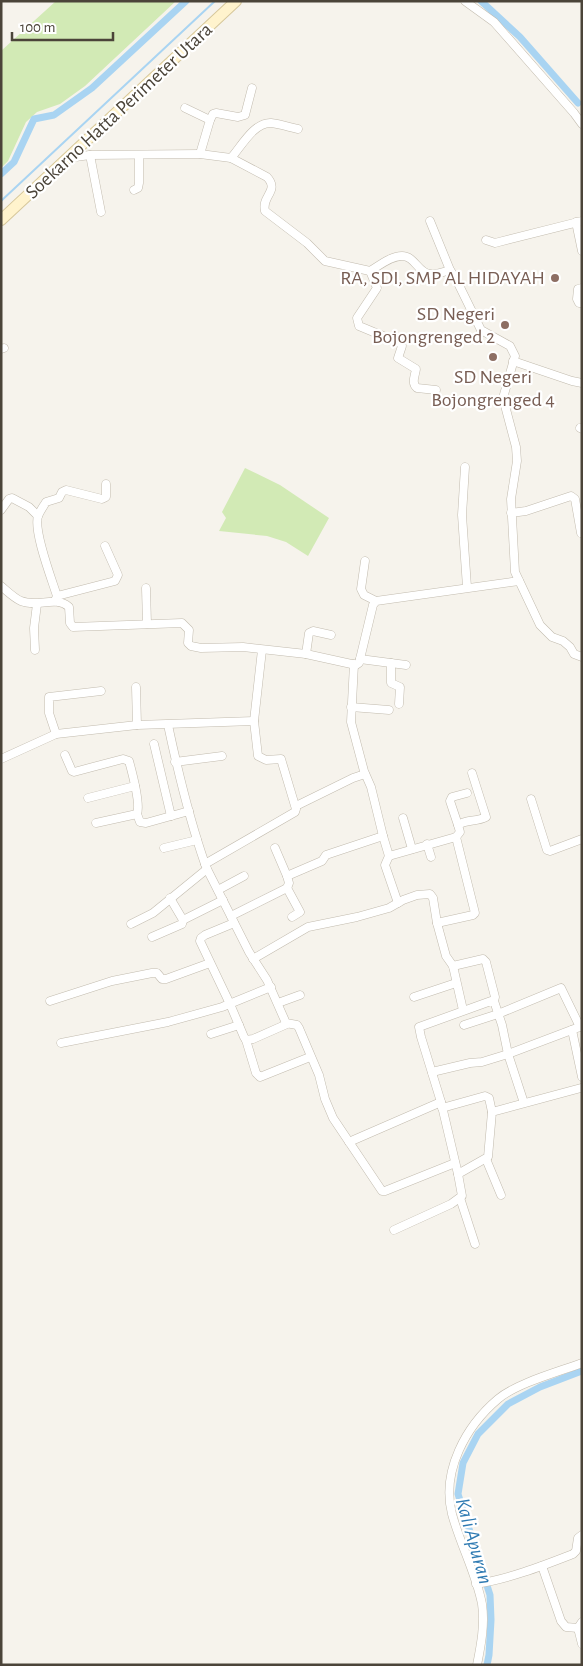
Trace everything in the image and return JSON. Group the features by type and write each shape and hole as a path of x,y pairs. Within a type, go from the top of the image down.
{"main road":[{"name":"Soekarno Hatta Perimeter Utara","path":"1,220 236,1"}],"street":[{"path":"465,1 494,22 582,124"},
{"path":"200,154 213,114 238,117 245,115 252,88"},
{"path":"574,113 582,107"},
{"path":"186,108 210,120"},
{"path":"231,158 256,128 264,124 271,123 298,129"},
{"path":"68,158 90,155 200,154 231,158 272,181 272,187 264,204 265,211 308,243 325,261 370,271 392,258 403,256 411,258 421,270 429,274 450,270"},
{"path":"90,155 101,212"},
{"path":"134,190 139,186 139,155"},
{"path":"486,240 495,243 579,221 582,251"},
{"path":"430,222 450,270 480,330 510,346 515,356 503,398 516,447 517,461 511,499 516,572 540,624 552,637 563,640 570,646 574,654 582,657"},
{"path":"370,271 377,288 358,318 359,326 400,343 402,346 398,358 416,369 415,386 417,388 436,390"},
{"path":"582,288 578,289 577,299 582,304"},
{"path":"513,361 572,382 582,383"},
{"path":"465,467 462,515 467,588"},
{"path":"106,484 106,498 102,499 66,490 62,492 59,498 46,502 38,516 37,522 41,543 56,598 69,607 70,623 73,626 182,623 189,630 188,642 196,647 217,648 230,646 306,654 357,662 406,665"},
{"path":"511,513 572,496 575,499 581,533"},
{"path":"1,510 9,499 12,498 29,507 38,516"},
{"path":"1,586 21,601 37,604 115,581 118,576 105,546"},
{"path":"365,561 361,589 364,595 376,601 519,581"},
{"path":"146,588 147,624"},
{"path":"376,601 373,605 357,662 351,722 365,774 371,787 382,836 389,856 385,865 398,903"},
{"path":"35,650 34,628 37,604"},
{"path":"306,654 309,633 331,635"},
{"path":"131,924 153,913 206,866 295,812 296,806 281,759 266,760 258,756 254,721 262,650"},
{"path":"391,663 391,683 400,687 399,704"},
{"path":"136,687 137,724"},
{"path":"56,734 48,713 49,697 101,691"},
{"path":"351,707 389,710"},
{"path":"1,759 56,734 137,724 168,725 254,721"},
{"path":"168,725 175,762 206,866 232,920 271,987 287,1024"},
{"path":"154,744 171,816"},
{"path":"65,755 74,772 127,759 135,786 137,814 140,822 146,824 189,811"},
{"path":"175,762 222,756"},
{"path":"458,825 467,821 481,820 486,817 472,773"},
{"path":"296,806 352,778 365,774"},
{"path":"88,798 135,786"},
{"path":"389,856 456,837 460,832 450,801 452,797 467,793"},
{"path":"531,799 547,850 550,851 582,839"},
{"path":"96,823 137,814"},
{"path":"402,818 412,849"},
{"path":"287,876 322,861 326,855 382,836"},
{"path":"437,924 473,915 476,910 464,873 456,837"},
{"path":"164,848 197,840"},
{"path":"427,844 431,857"},
{"path":"275,848 287,876 289,883 287,888 201,938 200,944 240,1025 256,1073 260,1077 310,1057"},
{"path":"218,890 244,876"},
{"path":"287,888 300,912 292,917"},
{"path":"253,959 308,927 357,917 389,908 417,895 430,894 433,898 437,924 446,956 453,966 463,1010"},
{"path":"170,898 183,920"},
{"path":"152,937 182,924 183,920 223,900"},
{"path":"453,966 483,959 486,962 508,1054 524,1103"},
{"path":"50,1001 112,981 152,973 157,974 162,979 166,979 210,963"},
{"path":"414,996 456,983"},
{"path":"61,1043 168,1022 230,1004 271,987"},
{"path":"464,1025 498,1014 561,988 578,1028 582,1077"},
{"path":"278,1003 300,995"},
{"path":"476,1244 460,1198 462,1196 458,1174 442,1105 419,1027 463,1010 492,1000 494,1001"},
{"path":"246,1040 253,1040 287,1024 297,1025 319,1075 325,1099 333,1118 382,1192 455,1163"},
{"path":"211,1034 240,1025"},
{"path":"432,1072 482,1062 578,1028"},
{"path":"492,1112 582,1088"},
{"path":"349,1142 442,1105 485,1096 489,1098 492,1112 489,1155 486,1159 458,1174"},
{"path":"486,1159 501,1195"},
{"path":"394,1230 443,1208 460,1198"},
{"path":"477,1665 482,1641 482,1605 479,1583 452,1512 450,1484 457,1453 469,1431 499,1398 520,1387 582,1363"},
{"path":"479,1583 542,1566 575,1553 576,1541 582,1535"},
{"path":"542,1566 560,1621 566,1627 580,1625 582,1644"}],"green space":[{"path":"56,1 176,1 85,86 60,104 37,112 26,122 8,161 1,168 1,51"},
{"path":"245,468 280,485 329,518 308,556 286,542 267,536 219,531 226,518 222,512"}],"waterway":[{"path":"1,174 14,162 34,119 54,115 92,88 186,1"},
{"path":"1,201 215,1"},
{"name":"Kali Apuran","path":"481,1 520,37 578,103"},
{"name":"Kali Apuran","path":"487,1665 491,1620 490,1595 458,1494 463,1463 478,1434 508,1404 540,1387 582,1371"}],"place":[{"name":"RA, SDI, SMP AL HIDAYAH","path":"555,278"},
{"name":"SD Negeri Bojongrenged 2","path":"505,325"},
{"name":"SD Negeri Bojongrenged 4","path":"493,357"}]}
